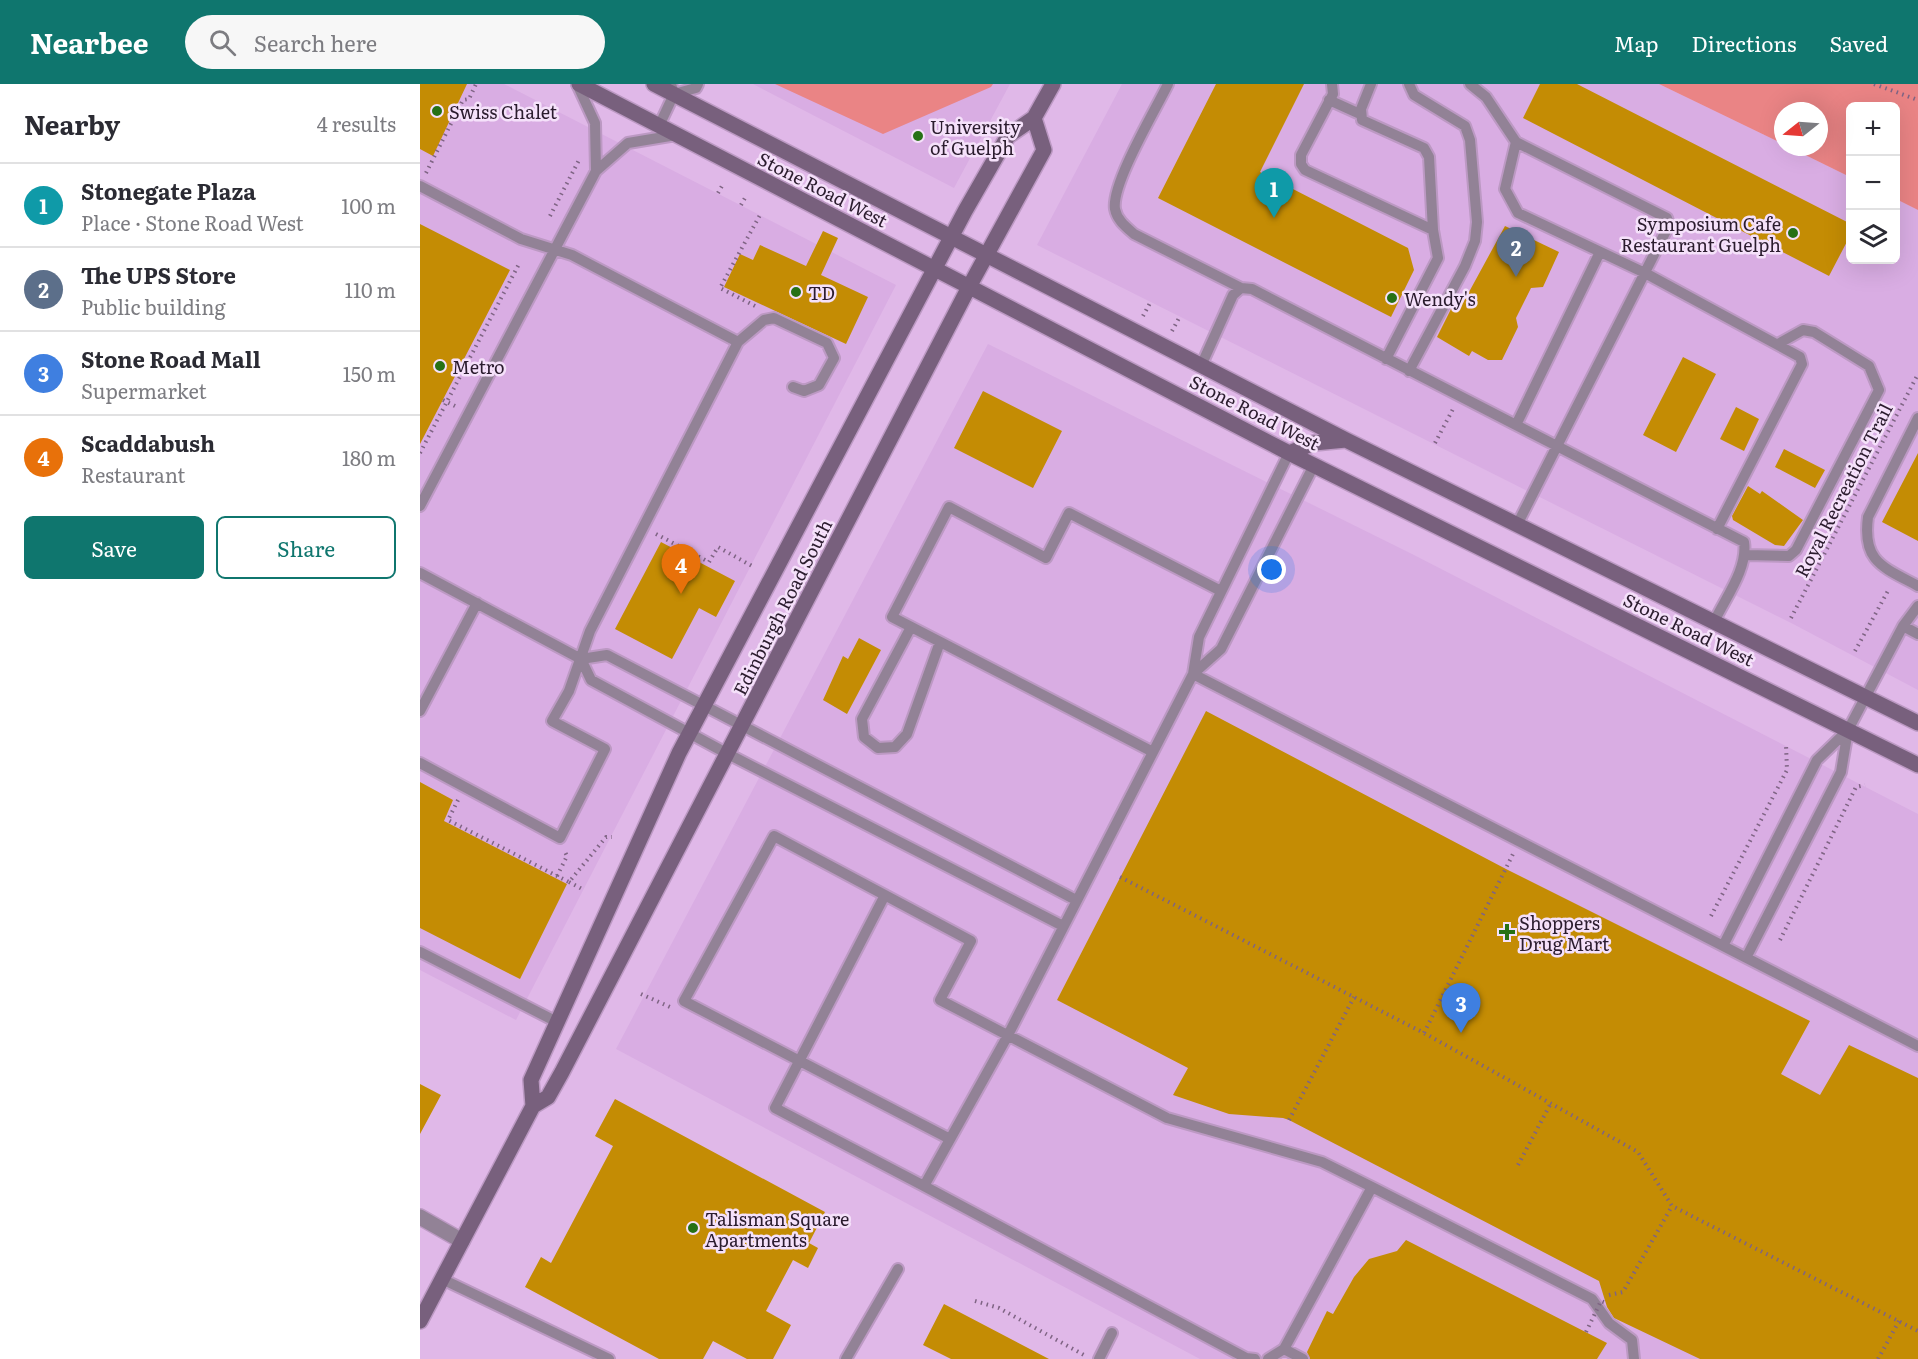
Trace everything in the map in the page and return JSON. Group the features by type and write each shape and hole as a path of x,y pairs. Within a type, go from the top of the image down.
{"main road":[{"name":"Stone Road West","path":"578,84 1289,453 1918,765"},
{"name":"Stone Road West","path":"654,84 673,89 951,237 1346,440 1715,620 1918,723"},
{"name":"Edinburgh Road South","path":"533,1106 531,1080 690,732 951,237 1008,136 1034,118 1053,84"},
{"name":"Edinburgh Road South","path":"420,1321 533,1106 548,1097 969,287 1044,150 1034,118"},
{"path":"1289,453 1314,443 1346,440"}],"street":[{"path":"420,1217 462,1241"}],"lane":[{"path":"578,84 595,123 596,171"},
{"path":"659,126 673,89 696,88 698,84"},
{"path":"1168,84 1117,187 1115,211 1120,221 1134,234 1240,288 1252,290 1744,543 1746,555 1715,620"},
{"path":"1332,84 1329,100 1301,155 1301,164 1305,170 1433,230"},
{"path":"1371,84 1360,114 1362,120 1424,148 1426,151 1433,230 1438,258 1386,359"},
{"path":"1409,84 1414,95 1465,126 1470,140 1477,222 1475,241 1465,266 1409,371"},
{"path":"1470,84 1486,97 1516,142 1667,218 1666,230 1645,273 1517,525"},
{"path":"1329,100 1360,114"},
{"path":"420,506 596,171 627,143 676,135"},
{"path":"1516,142 1505,189 1518,213 1645,273 1800,357 1802,364 1717,529"},
{"path":"420,186 521,239 572,255 738,342"},
{"path":"1516,425 1600,252"},
{"path":"1201,366 1233,295 1240,288"},
{"path":"420,763 560,838 605,749 552,721 569,691 591,631 738,342 764,320 774,318 827,343 834,358 819,385 804,391 793,387"},
{"path":"1746,555 1789,556 1796,550 1880,390 1869,366 1814,332 1803,330 1778,344"},
{"path":"1918,418 1868,517 1866,532 1874,559 1882,567 1918,586"},
{"path":"924,1186 1007,1037 1193,674 1199,637 1289,453"},
{"path":"1193,674 1221,649 1314,465"},
{"path":"1153,752 892,617 949,507 1046,558 1069,513 1221,591"},
{"path":"420,573 580,658 607,655 1076,900"},
{"path":"420,711 477,603"},
{"path":"1747,956 1841,772 1848,730 1903,626 1918,606"},
{"path":"1903,626 1918,633"},
{"path":"911,627 862,719 864,737 878,748 895,747 908,734 940,642"},
{"path":"580,658 591,680 728,754 1063,926"},
{"path":"1193,674 1724,944 1918,1046"},
{"path":"1724,944 1817,760 1848,730"},
{"path":"950,1139 684,1001 774,836 971,941 940,1000 1007,1037 1167,1118 1322,1162 1592,1299 1609,1323 1632,1340 1634,1359"},
{"path":"885,895 775,1108 1245,1358 1255,1359"},
{"path":"420,952 557,1022"},
{"path":"1268,1359 1284,1349 1372,1187"},
{"path":"846,1359 898,1269"},
{"path":"442,1279 609,1359"},
{"path":"1099,1359 1112,1333"},
{"path":"1284,1349 1303,1359"}],"path":[{"path":"425,175 463,100 469,99 476,84"},
{"path":"1874,84 1918,100"},
{"path":"550,216 584,150"},
{"path":"718,193 722,186"},
{"path":"741,205 745,198"},
{"path":"755,306 720,288 760,215"},
{"path":"420,453 520,262"},
{"path":"1141,319 1150,303"},
{"path":"1170,335 1179,318"},
{"name":"Royal Recreation Trail","path":"1791,618 1918,374"},
{"path":"1435,443 1459,396"},
{"path":"643,528 697,558 709,562 718,547 752,566"},
{"path":"1855,651 1886,591 1906,579"},
{"path":"1711,916 1787,770 1786,745"},
{"path":"1780,940 1856,787 1865,785"},
{"path":"449,794 459,799 448,820 584,890"},
{"path":"568,882 606,837 612,837"},
{"path":"556,876 567,856 560,838"},
{"path":"1424,1033 1519,840"},
{"path":"1120,877 1424,1033 1638,1152 1672,1206 1918,1331"},
{"path":"641,994 670,1007 684,1001"},
{"path":"1289,1120 1354,997"},
{"path":"1518,1165 1551,1103"},
{"path":"1592,1299 1623,1292 1672,1206"},
{"path":"975,1301 999,1308 1091,1359"},
{"path":"1586,1332 1601,1301 1606,1303"},
{"path":"1878,1359 1899,1321"}],"shaded area":[{"path":"420,84 504,84 896,285 516,1020 420,970"},
{"name":"University of Guelph","path":"753,84 1010,84 954,188"},
{"path":"775,84 993,84 991,87 883,134"},
{"path":"1122,84 1659,84 1774,140 1774,156 1807,156 1846,175 1846,264 1900,264 1900,201 1918,210 1918,690 1795,625 1037,245"},
{"path":"1659,84 1918,84 1918,210 1900,201 1900,102 1846,102 1846,175 1807,156 1828,156 1828,102 1774,102 1774,140"},
{"path":"988,344 1412,554 1918,814 1918,1359 1200,1359 616,1049"}],"building":[{"name":"Swiss Chalet","path":"420,84 467,84 433,156 420,149"},
{"path":"1216,84 1304,84 1260,172 1408,248 1414,270 1391,317 1158,198"},
{"path":"1540,84 1577,84 1846,221 1846,244 1829,276 1523,118"},
{"name":"Metro","path":"420,224 510,270 420,444"},
{"path":"1505,226 1559,252 1543,287 1531,288 1516,318 1518,327 1502,360 1488,360 1472,351 1469,356 1437,337 1456,299 1463,303"},
{"name":"TD","path":"823,231 838,238 821,275 868,297 846,344 724,287 740,254 753,260 760,245 806,266"},
{"path":"1683,357 1716,374 1676,452 1643,435"},
{"path":"983,391 1062,431 1033,488 954,448"},
{"path":"1736,407 1759,419 1744,451 1720,439"},
{"path":"1784,449 1825,470 1815,488 1775,467"},
{"path":"1918,453 1918,541 1882,522"},
{"path":"1748,486 1760,494 1762,491 1803,520 1784,546 1775,545 1733,520 1732,516"},
{"path":"661,542 735,581 716,617 699,608 672,659 615,629"},
{"path":"859,638 881,650 847,714 823,700 843,656 848,659"},
{"path":"1206,711 1506,869 1810,1021 1781,1074 1820,1095 1849,1045 1918,1078 1918,1359 1700,1359 1614,1318 1607,1307 1599,1281 1289,1120 1229,1114 1173,1095 1188,1068 1057,1000"},
{"path":"420,782 453,800 444,821 567,884 520,979 420,928"},
{"path":"420,1084 441,1095 420,1134"},
{"name":"Talisman Square Apartments","path":"615,1099 825,1212 809,1243 818,1248 808,1268 793,1260 766,1311 791,1325 773,1359 747,1359 713,1341 703,1359 659,1359 525,1287 541,1257 551,1263 613,1146 595,1136"},
{"path":"1406,1240 1607,1343 1597,1359 1310,1359 1307,1352 1327,1311 1333,1314 1354,1277 1369,1259 1397,1251"},
{"path":"944,1304 1049,1359 951,1359 923,1345"}],"place":[{"name":"Swiss Chalet","path":"437,111"},
{"name":"University of Guelph","path":"918,136"},
{"name":"Stonegate Plaza","path":"1274,218"},
{"name":"Symposium Cafe Restaurant Guelph","path":"1793,233"},
{"name":"The UPS Store","path":"1516,277"},
{"name":"TD","path":"796,292"},
{"name":"Wendy's","path":"1392,298"},
{"name":"Metro","path":"440,366"},
{"name":"Scaddabush","path":"681,594"},
{"name":"Shoppers Drug Mart","path":"1507,932"},
{"name":"Stone Road Mall","path":"1461,1033"},
{"name":"Talisman Square Apartments","path":"693,1228"}]}
